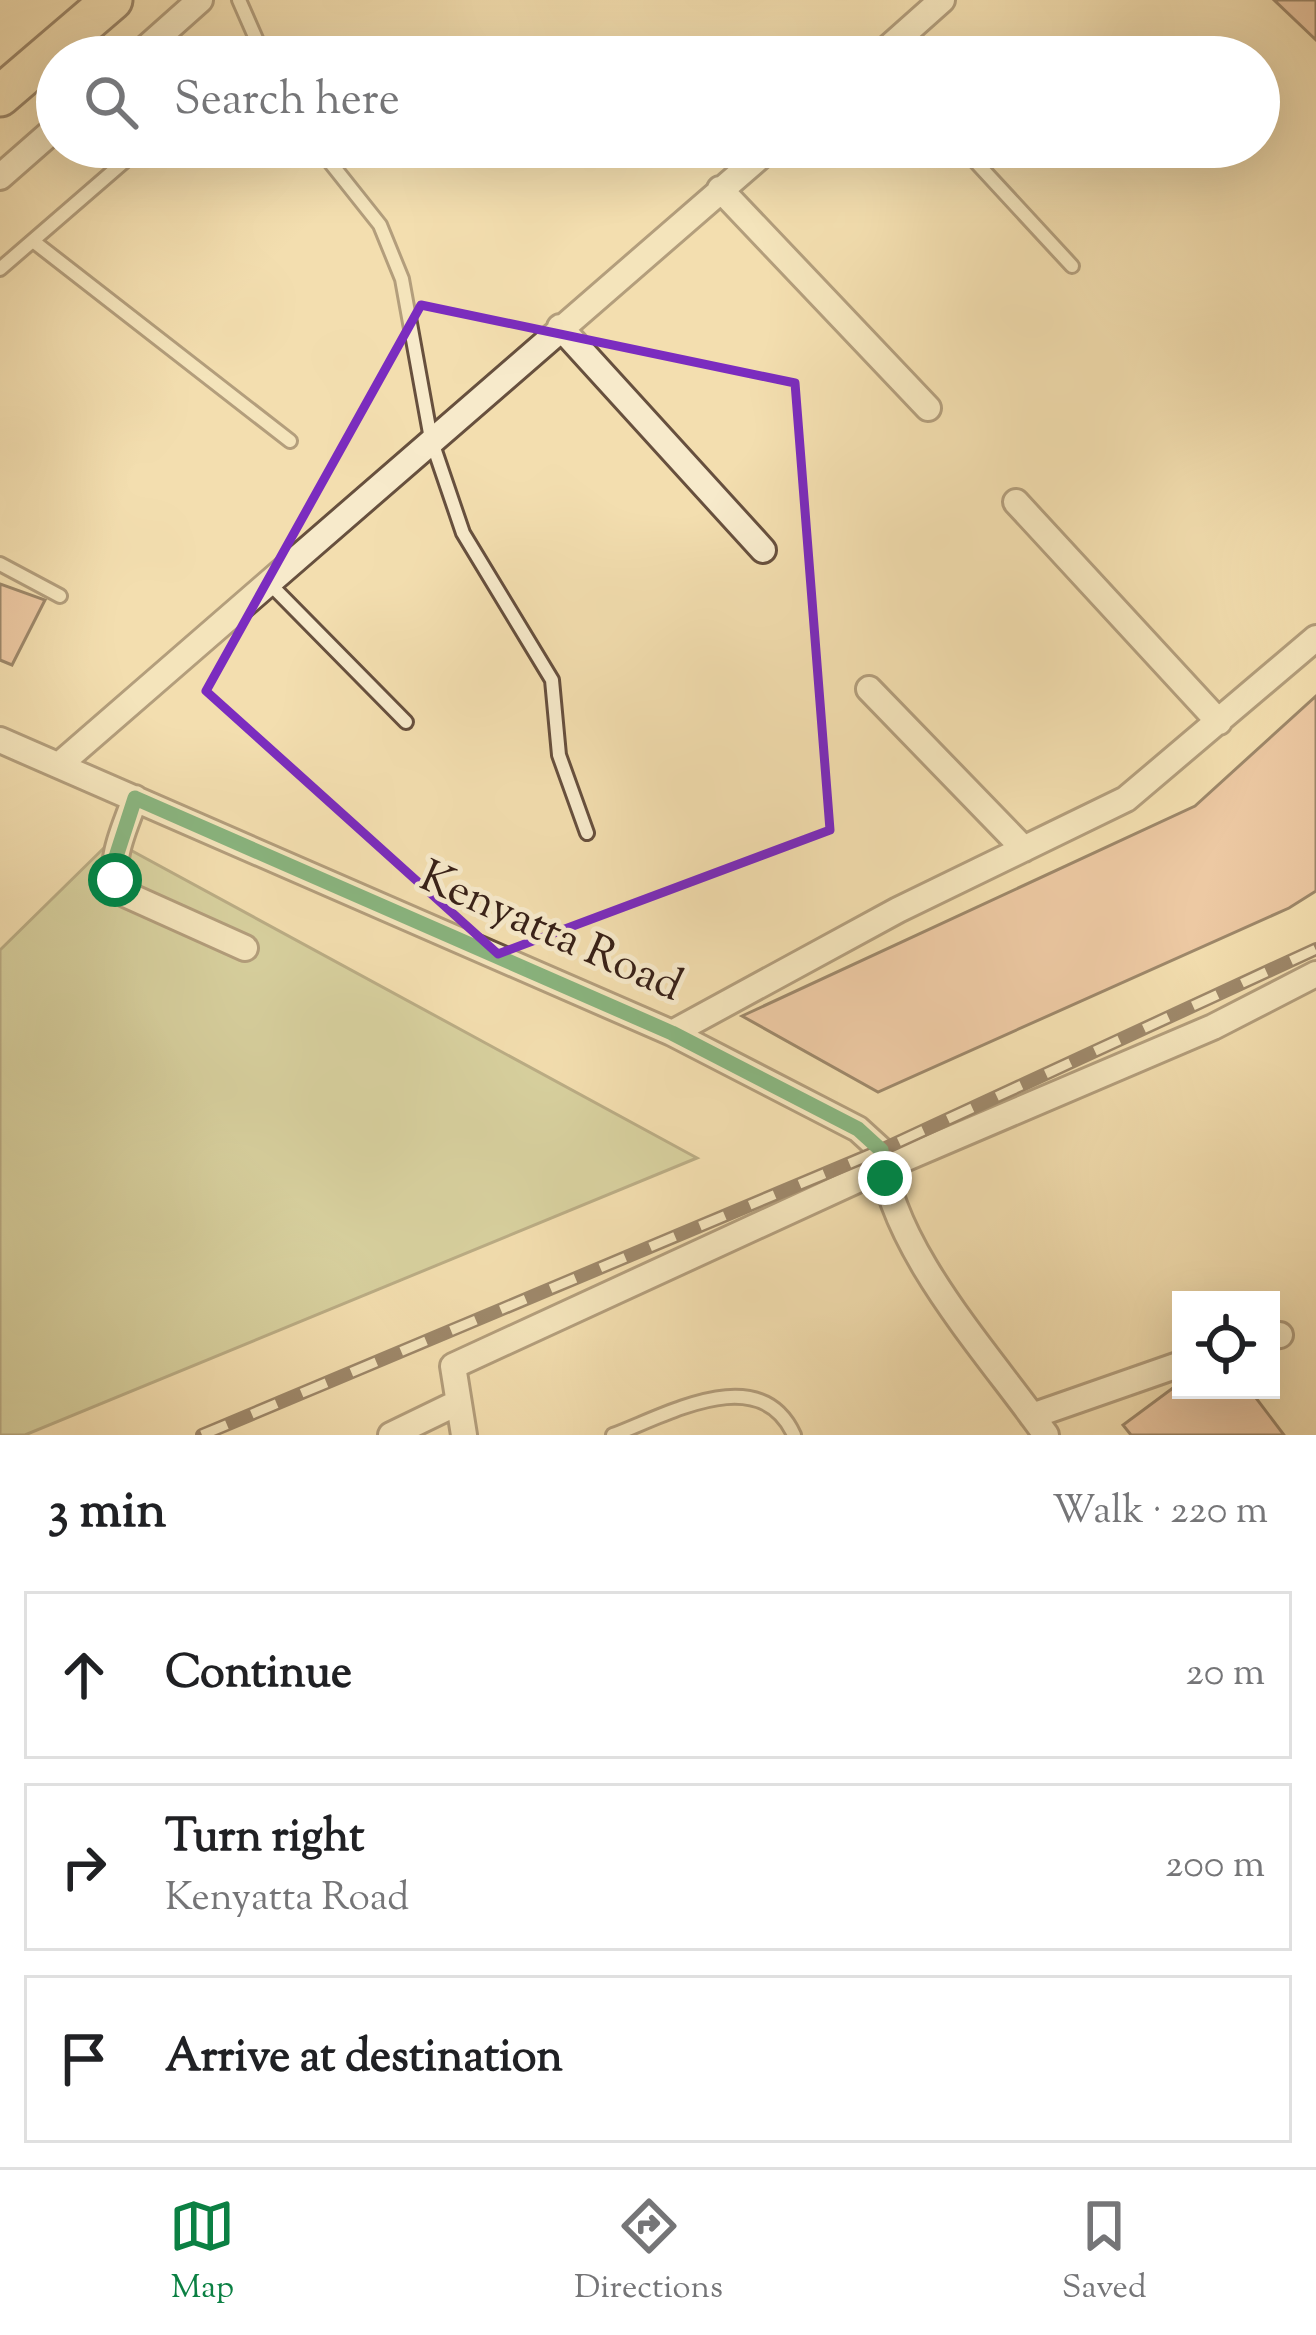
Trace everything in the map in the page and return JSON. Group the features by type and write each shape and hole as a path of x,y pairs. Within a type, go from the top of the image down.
{"highway":[{"path":"70,36 112,0"},
{"path":"0,96 36,65"}],"street":[{"path":"160,36 200,0"},
{"path":"902,36 942,0"},
{"path":"0,177 36,145"},
{"path":"59,765 746,168"},
{"path":"720,190 928,408"},
{"path":"560,327 764,550"},
{"path":"1016,502 1219,722"},
{"path":"672,1033 898,910 1126,799 1316,638"},
{"path":"869,689 1024,849"},
{"name":"Kenyatta Road","path":"0,740 672,1033 858,1129 881,1150 887,1193 917,1255 1037,1429"},
{"path":"135,798 113,866 115,880 125,894 245,948"},
{"path":"464,1435 453,1366 883,1168 1214,1027 1316,974"},
{"path":"1037,1429 1172,1368"},
{"path":"391,1435 457,1402"}],"lane":[{"path":"238,0 254,36"},
{"path":"0,269 117,168"},
{"path":"335,168 380,225 402,279 431,439 463,533 552,680 559,755 586,832"},
{"path":"981,168 1072,266"},
{"path":"32,241 290,441"},
{"path":"0,565 60,596"},
{"path":"268,582 406,722"},
{"path":"614,1435 717,1396 747,1395 773,1407 794,1435"}],"highlighted area":[{"path":"421,305 795,383 830,830 498,954 206,691"}],"green space":[{"path":"112,840 697,1158 25,1435 0,1435 0,950"}],"building":[{"path":"1274,0 1316,0 1316,40"},
{"path":"0,584 45,600 12,665 0,660"},
{"path":"1316,696 1316,891 1289,908 878,1092 742,1016 1195,806"},
{"path":"1172,1389 1172,1399 1257,1399 1284,1435 1131,1435 1123,1425"}],"railway":[{"path":"202,1435 881,1150 1316,949"}],"route":[{"path":"115,880 113,866 135,798 672,1033 858,1129 881,1150 885,1178"}]}
